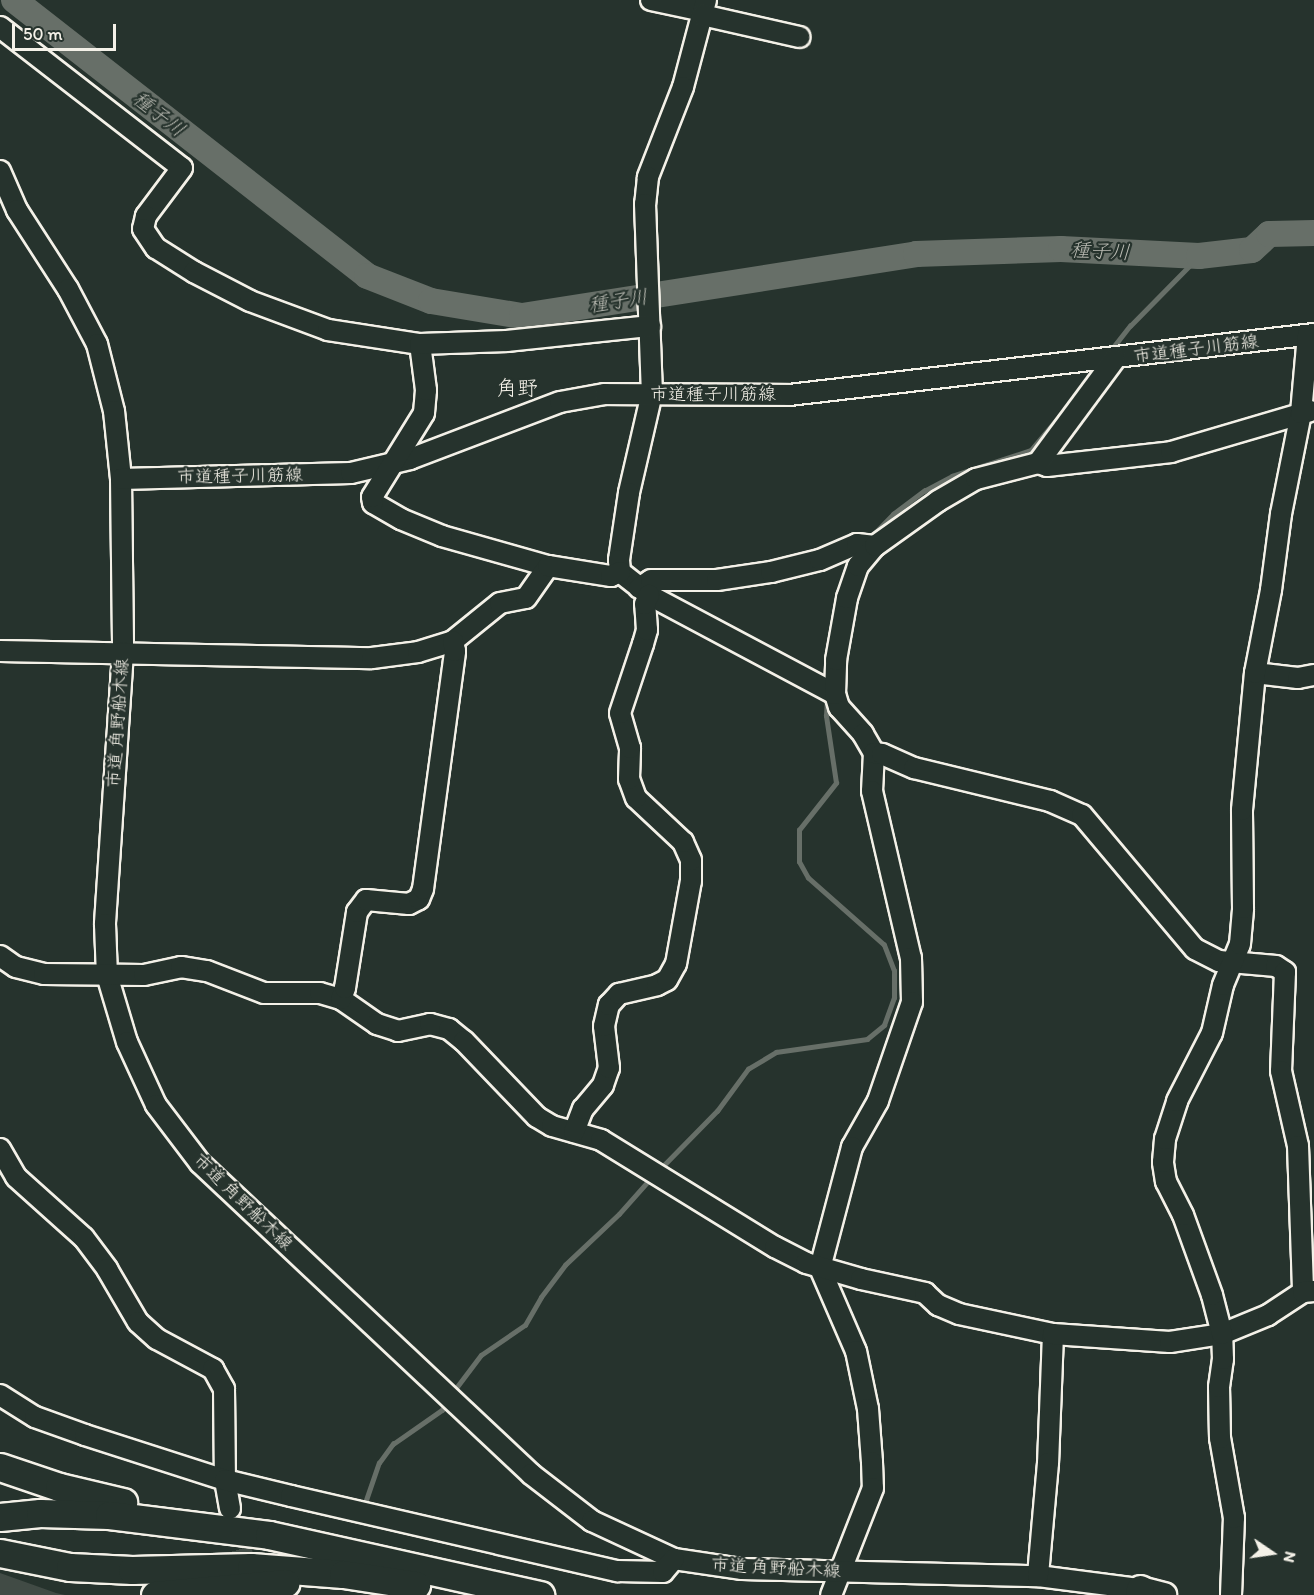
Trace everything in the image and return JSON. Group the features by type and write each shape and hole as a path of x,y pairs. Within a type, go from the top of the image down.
{"highway":[{"path":"0,1467 59,1487 540,1595"},
{"path":"0,1517 50,1512 109,1515 269,1535"},
{"path":"0,1552 69,1567 132,1570 251,1567 405,1583 478,1595"},
{"path":"155,1595 297,1582 405,1583"}],"street":[{"path":"651,0 704,9 800,37"},
{"path":"704,9 683,87 648,177 645,204 646,261 652,393 629,493 619,560 621,572 644,592 829,690 839,707 863,734 874,753 872,791 911,958 912,1002 878,1101 852,1147 820,1268 856,1351 868,1409 873,1488 831,1595"},
{"path":"0,27 182,168 146,216 143,229 156,248 194,273 250,301 328,330 420,344 507,341 650,323"},
{"name":"市道 角野船木線","path":"0,171 17,210 68,289 97,344 114,411 121,479 123,652 105,924 107,975 126,1042 156,1105 200,1163 531,1474 592,1521 674,1559 742,1569 1038,1576 1148,1593"},
{"path":"1231,1595 1234,1518 1220,1438 1219,1387 1223,1359 1222,1334 1212,1295 1183,1215 1166,1182 1163,1162 1165,1139 1177,1101 1212,1033 1232,962 1240,944 1242,810 1255,673 1271,590 1281,514 1307,412 1311,334"},
{"name":"市道種子川筋線","path":"121,479 351,472 395,463 560,402 604,394 789,394 1114,359 1311,334"},
{"path":"420,344 426,390 424,413 372,497 373,503 401,519 442,536 548,566 611,576 621,572"},
{"path":"1038,463 1114,359"},
{"path":"574,1132 583,1109 603,1085 609,1068 604,1026 609,1005 619,994 657,986 667,980 676,964 691,881 691,860 683,842 636,798 629,779 630,748 620,713 647,630 644,592 651,580 717,580 771,572 820,560 868,544 976,478 1038,463 1047,466 1171,452 1307,412"},
{"path":"829,690 847,598 868,544"},
{"path":"0,651 372,658 418,652 453,640 500,603 526,598 548,566"},
{"path":"341,999 345,988 357,912 366,900 409,903 419,899 423,889 455,651 453,640"},
{"path":"1255,673 1298,678 1314,675"},
{"path":"0,956 16,967 44,974 144,975 181,967 207,971 264,993 320,993 341,999 377,1024 398,1031 430,1024 449,1029 464,1041 537,1118 552,1126 601,1140 775,1247 820,1268 925,1293 938,1305 959,1314 1053,1334 1170,1342 1222,1334 1268,1315 1309,1292 1298,1146 1281,1071 1280,1043 1285,972 1276,966 1219,960 1195,948 1082,815 1050,801 924,771 874,753"},
{"path":"0,1149 16,1177 84,1238 107,1269 138,1322 158,1339 213,1369 225,1389 225,1480 230,1509"},
{"path":"1038,1576 1048,1463 1053,1334"},
{"path":"0,1395 35,1417 225,1480 617,1571 663,1572 674,1559"}],"shaded area":[{"path":"0,1573 56,1593 65,1595 0,1595"}],"waterway":[{"name":"種子川","path":"14,0 367,276 431,301 522,316 916,254 1061,249 1199,256 1252,250 1269,234 1314,233"},
{"path":"1111,350 1130,326 1199,256"},
{"path":"868,540 893,514 924,491 952,476 1031,450 1077,395"},
{"path":"659,1170 717,1111 748,1069 776,1052 867,1039 884,1025 894,998 894,971 884,945 808,878 799,862 799,830 836,783 826,716 827,697"},
{"path":"453,1392 481,1355 525,1325 541,1297 565,1265 619,1214 651,1178"},
{"path":"366,1500 379,1463 393,1444 442,1410 447,1402"}],"tunnel":[{"path":"233,1520 250,1579"}],"district":[{"name":"角野","path":"517,388"}]}
